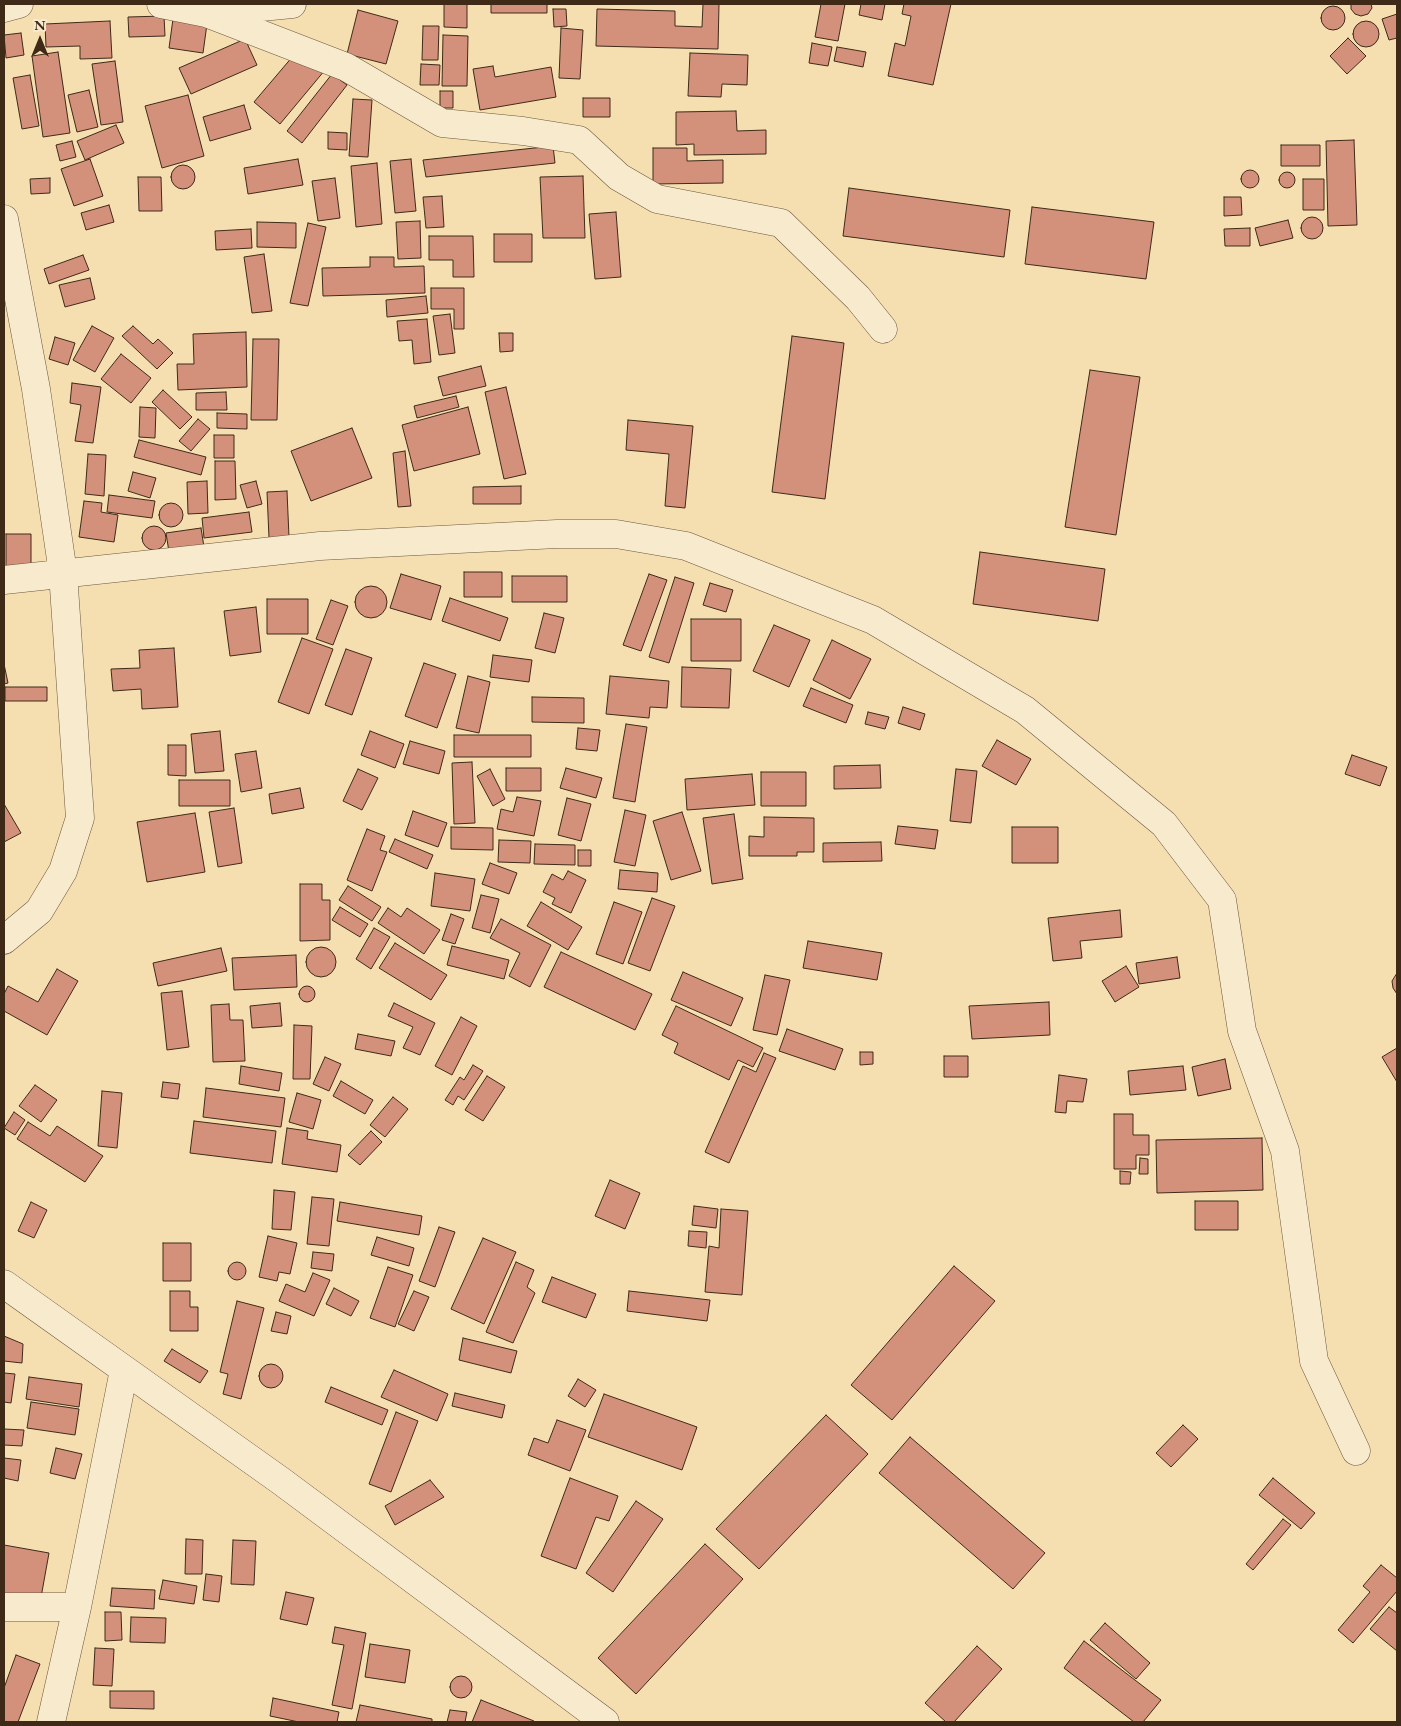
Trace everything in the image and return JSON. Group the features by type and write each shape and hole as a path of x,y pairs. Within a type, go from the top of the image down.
{"street":[{"path":"4,8 19,4"},
{"path":"184,7 292,4"},
{"path":"184,7 346,67 442,123 524,131 579,140 619,177 657,199 780,223 858,298 883,329"},
{"path":"4,219 36,389 63,574 80,818 63,871 39,911 4,940"},
{"path":"4,580 320,546 557,534 616,534 686,546 873,620 1025,710 1164,824 1222,900 1242,1031 1285,1151 1314,1362 1356,1451"},
{"path":"4,1284 281,1481 605,1722"},
{"path":"51,1722 78,1607 124,1370"},
{"path":"4,1607 78,1607"}],"building":[{"path":"444,4 467,4 467,28 444,27"},
{"path":"491,4 547,4 547,13 491,13"},
{"path":"703,4 719,4 718,49 596,46 597,9 675,11 675,26 702,27"},
{"path":"821,4 845,4 838,41 815,37"},
{"path":"861,4 885,4 882,20 859,15"},
{"path":"904,4 951,4 933,85 888,76 895,43 905,46 911,16 902,14"},
{"path":"1351,4 1371,4 1372,8 1368,14 1361,16 1355,14 1351,9"},
{"path":"1333,6 1338,7 1344,13 1344,23 1338,29 1333,30 1328,29 1322,23 1321,18 1322,13 1328,7"},
{"path":"553,9 566,9 567,26 554,27"},
{"path":"358,10 398,21 386,64 347,54"},
{"path":"1397,14 1397,38 1389,40 1382,19"},
{"path":"164,16 165,36 129,37 128,17"},
{"path":"173,19 207,24 203,53 169,48"},
{"path":"110,21 112,58 80,59 80,46 46,47 45,24"},
{"path":"1366,21 1375,25 1379,34 1375,43 1366,47 1357,43 1353,34 1357,25"},
{"path":"423,26 439,26 438,60 422,60"},
{"path":"561,28 583,30 580,79 559,78"},
{"path":"21,33 24,55 6,58 4,35"},
{"path":"443,35 468,36 467,86 442,86"},
{"path":"1348,38 1366,56 1347,74 1330,56"},
{"path":"245,39 257,65 191,94 179,68"},
{"path":"812,43 832,47 828,66 809,63"},
{"path":"837,47 866,52 863,67 834,61"},
{"path":"299,49 325,70 280,124 254,102"},
{"path":"58,52 70,133 43,137 32,56"},
{"path":"690,53 748,55 747,85 722,84 721,97 688,96"},
{"path":"115,61 123,122 101,125 92,64"},
{"path":"421,64 440,65 439,85 420,85"},
{"path":"493,66 495,77 551,67 556,97 480,110 473,69"},
{"path":"332,74 347,85 302,143 287,131"},
{"path":"30,75 39,126 22,129 13,78"},
{"path":"89,90 98,127 77,132 68,95"},
{"path":"440,91 453,91 453,108 440,108"},
{"path":"188,95 204,156 162,168 145,106"},
{"path":"583,98 610,98 610,117 583,117"},
{"path":"353,99 372,100 368,157 349,156"},
{"path":"244,105 251,129 210,141 203,117"},
{"path":"736,111 737,131 766,130 766,154 694,155 694,144 676,145 676,112"},
{"path":"116,125 124,143 85,160 77,141"},
{"path":"328,132 347,133 347,150 328,149"},
{"path":"1354,140 1357,225 1328,226 1326,141"},
{"path":"72,141 76,157 60,161 56,145"},
{"path":"1281,145 1320,145 1320,166 1281,166"},
{"path":"553,146 555,163 426,177 423,160"},
{"path":"653,148 687,148 687,161 723,160 723,183 653,184"},
{"path":"90,159 103,196 74,206 61,169"},
{"path":"298,159 303,185 248,194 244,168"},
{"path":"411,159 416,211 395,213 390,161"},
{"path":"377,163 382,224 356,227 351,166"},
{"path":"183,165 192,168 195,177 192,186 183,189 174,186 171,177 174,168"},
{"path":"1250,170 1256,173 1259,179 1256,185 1250,188 1244,185 1241,179 1244,173"},
{"path":"1284,172 1290,172 1295,177 1293,186 1284,188 1279,183 1279,177"},
{"path":"583,176 585,238 543,238 540,177"},
{"path":"138,177 161,177 162,211 139,211"},
{"path":"50,178 50,193 31,194 30,179"},
{"path":"335,178 340,218 318,221 312,181"},
{"path":"1303,179 1324,179 1324,210 1303,210"},
{"path":"849,188 1010,210 1004,257 843,236"},
{"path":"442,196 444,227 426,228 423,197"},
{"path":"1224,197 1241,197 1242,215 1224,216"},
{"path":"109,205 114,222 86,230 81,213"},
{"path":"1032,207 1154,222 1146,279 1025,264"},
{"path":"616,212 621,277 595,279 589,214"},
{"path":"1312,217 1322,224 1323,228 1316,238 1312,239 1302,232 1301,228 1308,218"},
{"path":"1288,220 1293,238 1260,246 1255,228"},
{"path":"420,221 421,258 398,259 396,222"},
{"path":"257,222 296,223 296,248 257,247"},
{"path":"308,223 326,227 308,306 290,303"},
{"path":"1250,228 1250,246 1225,246 1224,229"},
{"path":"251,229 252,248 216,250 215,231"},
{"path":"494,234 532,234 532,262 494,262"},
{"path":"429,236 473,236 474,277 453,277 453,260 429,260"},
{"path":"264,254 272,311 252,313 244,257"},
{"path":"83,255 89,270 49,284 44,269"},
{"path":"370,257 394,257 394,267 424,266 425,293 323,296 322,268 370,267"},
{"path":"90,278 95,299 65,307 59,285"},
{"path":"431,288 464,288 464,329 454,329 454,309 431,309"},
{"path":"426,296 428,313 387,317 386,300"},
{"path":"450,314 455,353 439,355 433,316"},
{"path":"427,319 431,362 414,364 412,340 399,341 397,321"},
{"path":"92,326 114,338 95,372 73,360"},
{"path":"133,326 153,344 158,339 173,353 157,369 122,336"},
{"path":"246,332 247,387 178,390 177,364 194,364 193,334"},
{"path":"499,333 513,333 513,351 500,352"},
{"path":"792,336 844,343 825,499 772,492"},
{"path":"55,337 75,343 68,365 49,359"},
{"path":"253,339 279,339 277,420 251,420"},
{"path":"121,354 151,378 131,403 101,379"},
{"path":"481,366 486,386 443,396 438,377"},
{"path":"1090,370 1140,377 1116,535 1065,527"},
{"path":"72,383 101,387 93,443 75,441 81,405 70,403"},
{"path":"506,387 526,474 504,479 485,392"},
{"path":"163,390 192,417 180,429 152,402"},
{"path":"226,392 227,410 196,410 196,393"},
{"path":"456,396 459,407 417,418 414,406"},
{"path":"140,407 156,408 155,438 139,437"},
{"path":"468,407 480,454 414,471 402,425"},
{"path":"217,413 247,414 247,429 217,428"},
{"path":"198,419 210,429 191,451 179,441"},
{"path":"628,420 693,426 685,508 665,506 669,454 626,450"},
{"path":"352,428 372,478 311,501 291,451"},
{"path":"214,435 234,435 234,458 214,458"},
{"path":"139,440 206,457 201,475 134,457"},
{"path":"405,451 411,506 398,507 393,453"},
{"path":"88,454 106,455 104,496 85,494"},
{"path":"215,461 235,461 236,499 215,500"},
{"path":"133,472 156,478 150,498 128,491"},
{"path":"207,481 208,513 188,514 187,482"},
{"path":"256,481 262,504 247,508 240,485"},
{"path":"521,486 521,504 473,504 473,487"},
{"path":"287,491 289,537 269,538 267,492"},
{"path":"109,495 155,501 152,518 107,512"},
{"path":"84,501 102,503 101,512 118,515 114,542 79,537"},
{"path":"171,503 179,507 183,515 179,523 171,527 163,523 159,515 163,507"},
{"path":"249,512 252,532 204,538 202,518"},
{"path":"154,526 159,527 165,533 165,543 159,549 154,550 149,549 143,543 142,538 143,533 149,527"},
{"path":"201,528 204,547 169,552 166,533"},
{"path":"6,534 31,534 31,566 6,566"},
{"path":"980,552 1105,569 1098,621 973,604"},
{"path":"464,572 502,572 502,597 464,597"},
{"path":"401,574 441,586 431,620 390,608"},
{"path":"649,574 667,580 641,651 623,645"},
{"path":"512,576 567,576 567,602 512,602"},
{"path":"675,577 694,583 669,663 649,657"},
{"path":"710,583 733,590 726,612 703,605"},
{"path":"371,586 377,587 382,591 386,596 386,608 382,613 377,617 371,618 365,617 360,613 356,608 355,602 356,596 360,591 365,587"},
{"path":"450,598 508,618 500,641 442,621"},
{"path":"267,599 308,599 308,634 267,634"},
{"path":"331,600 348,606 333,645 316,639"},
{"path":"256,607 261,652 230,656 224,611"},
{"path":"544,613 564,618 555,653 535,648"},
{"path":"691,619 741,619 741,661 691,661"},
{"path":"774,625 810,640 789,687 753,671"},
{"path":"302,638 333,649 309,714 278,702"},
{"path":"832,640 871,659 850,699 813,680"},
{"path":"174,648 178,707 142,709 141,689 113,691 111,669 140,668 139,650"},
{"path":"346,649 372,658 352,715 325,705"},
{"path":"493,655 532,660 529,682 490,677"},
{"path":"424,663 456,674 437,728 405,716"},
{"path":"4,664 8,683 4,684"},
{"path":"682,667 731,669 729,708 681,707"},
{"path":"468,676 490,682 479,733 456,728"},
{"path":"610,676 669,681 667,708 650,707 649,718 606,714"},
{"path":"5,687 47,687 47,701 5,701"},
{"path":"811,688 853,705 846,723 803,706"},
{"path":"532,697 584,698 584,723 532,722"},
{"path":"903,707 925,714 920,730 898,723"},
{"path":"868,712 889,717 885,729 865,724"},
{"path":"626,724 647,727 635,802 613,798"},
{"path":"578,728 600,730 597,751 576,749"},
{"path":"220,731 224,771 195,773 191,734"},
{"path":"370,731 404,744 395,768 361,755"},
{"path":"454,735 531,735 531,757 454,757"},
{"path":"997,740 1031,759 1016,785 982,766"},
{"path":"410,741 445,751 439,774 403,764"},
{"path":"168,745 186,745 186,776 168,775"},
{"path":"256,751 262,788 241,792 235,754"},
{"path":"1352,755 1387,767 1380,786 1345,774"},
{"path":"472,762 475,823 454,824 452,763"},
{"path":"880,765 881,788 834,789 834,766"},
{"path":"506,768 541,768 541,791 506,791"},
{"path":"566,768 602,778 596,798 560,788"},
{"path":"358,769 378,778 362,810 343,801"},
{"path":"490,769 505,799 493,806 477,776"},
{"path":"956,769 977,771 971,823 950,821"},
{"path":"761,772 806,772 806,806 761,806"},
{"path":"752,774 755,805 687,810 685,779"},
{"path":"179,780 230,780 230,806 179,806"},
{"path":"300,788 304,808 272,814 269,794"},
{"path":"517,797 541,801 534,836 497,829 501,809 513,812"},
{"path":"567,798 591,804 581,841 558,835"},
{"path":"4,804 21,833 4,842"},
{"path":"234,808 242,863 218,867 209,812"},
{"path":"625,810 646,815 635,866 614,862"},
{"path":"413,811 447,823 438,847 405,835"},
{"path":"682,812 701,871 671,880 653,821"},
{"path":"195,813 205,872 147,882 137,822"},
{"path":"734,814 743,879 712,884 703,818"},
{"path":"764,817 814,818 814,852 797,852 797,856 749,856 749,836 764,837"},
{"path":"898,826 938,830 935,849 895,844"},
{"path":"451,827 493,828 493,850 451,849"},
{"path":"1012,827 1058,827 1058,863 1012,863"},
{"path":"367,829 385,836 380,850 387,852 372,891 347,880"},
{"path":"395,839 433,855 427,869 389,852"},
{"path":"499,840 531,841 530,863 498,862"},
{"path":"881,842 882,861 823,862 823,843"},
{"path":"535,844 575,845 575,865 534,864"},
{"path":"578,850 591,850 591,866 578,866"},
{"path":"490,863 517,873 509,894 482,884"},
{"path":"620,870 658,873 657,892 618,889"},
{"path":"568,871 586,880 571,913 552,904 555,898 543,892 552,874 563,880"},
{"path":"435,873 475,879 470,911 431,906"},
{"path":"300,884 322,884 322,900 330,900 330,940 300,941"},
{"path":"348,886 381,907 372,921 339,900"},
{"path":"481,895 499,899 490,933 472,928"},
{"path":"652,898 675,906 650,971 628,963"},
{"path":"541,902 582,927 568,950 527,926"},
{"path":"614,902 642,912 623,964 596,954"},
{"path":"340,907 368,924 360,937 332,920"},
{"path":"388,908 401,917 407,908 440,930 424,954 378,923"},
{"path":"1120,910 1122,937 1080,941 1082,958 1053,961 1048,918"},
{"path":"451,914 464,919 455,944 442,940"},
{"path":"501,919 551,945 530,987 509,976 520,953 490,938"},
{"path":"374,928 390,937 371,969 356,959"},
{"path":"808,941 882,953 877,980 803,968"},
{"path":"395,943 447,975 431,1000 379,968"},
{"path":"452,946 509,960 504,979 447,965"},
{"path":"321,947 331,952 336,962 331,972 321,977 311,972 306,962 311,952"},
{"path":"221,948 227,971 158,986 153,963"},
{"path":"561,952 652,994 635,1030 544,987"},
{"path":"296,955 297,987 234,990 232,958"},
{"path":"1177,957 1180,978 1139,984 1136,963"},
{"path":"1126,966 1139,987 1115,1002 1102,981"},
{"path":"57,969 78,981 47,1035 4,1011 4,994 8,986 38,1002"},
{"path":"683,972 743,998 731,1026 671,1000"},
{"path":"1397,973 1397,994 1393,988 1392,981"},
{"path":"765,975 790,980 777,1035 753,1030"},
{"path":"307,986 315,994 307,1002 299,994"},
{"path":"182,991 189,1047 167,1050 161,993"},
{"path":"1049,1002 1050,1035 972,1039 969,1006"},
{"path":"280,1003 282,1026 252,1028 250,1006"},
{"path":"394,1003 435,1023 420,1055 403,1048 413,1027 388,1016"},
{"path":"229,1004 230,1020 243,1020 245,1061 213,1062 211,1005"},
{"path":"676,1006 763,1048 753,1067 738,1060 729,1080 674,1053 678,1043 662,1035"},
{"path":"461,1017 477,1026 452,1075 435,1066"},
{"path":"294,1025 312,1026 310,1079 293,1079"},
{"path":"787,1029 843,1049 835,1070 779,1051"},
{"path":"358,1034 395,1041 391,1056 355,1049"},
{"path":"1397,1048 1397,1082 1382,1057"},
{"path":"860,1052 873,1052 873,1064 860,1065"},
{"path":"764,1053 776,1058 729,1163 705,1152 743,1066 756,1072"},
{"path":"944,1056 968,1056 968,1077 944,1077"},
{"path":"325,1057 341,1064 329,1091 313,1084"},
{"path":"1225,1059 1231,1089 1198,1096 1192,1067"},
{"path":"473,1065 483,1071 464,1100 458,1096 453,1105 445,1100 460,1077 464,1080"},
{"path":"241,1066 282,1073 279,1091 239,1084"},
{"path":"1183,1066 1186,1090 1130,1095 1128,1071"},
{"path":"1059,1075 1087,1079 1083,1102 1067,1101 1066,1113 1055,1112"},
{"path":"487,1076 505,1087 483,1121 465,1110"},
{"path":"341,1081 373,1100 365,1114 333,1096"},
{"path":"163,1082 180,1084 178,1099 161,1097"},
{"path":"35,1085 57,1100 41,1122 19,1106"},
{"path":"206,1088 285,1098 281,1127 203,1117"},
{"path":"102,1091 122,1093 117,1148 98,1146"},
{"path":"297,1093 321,1100 313,1129 289,1122"},
{"path":"393,1097 408,1109 385,1137 370,1125"},
{"path":"14,1112 25,1120 15,1135 4,1128"},
{"path":"1114,1114 1133,1114 1133,1135 1149,1135 1149,1155 1136,1155 1136,1169 1114,1169"},
{"path":"194,1121 276,1131 272,1163 190,1153"},
{"path":"28,1122 50,1136 57,1126 103,1156 85,1182 17,1139"},
{"path":"287,1128 308,1131 307,1139 341,1145 337,1172 282,1164"},
{"path":"371,1131 382,1142 360,1165 348,1155"},
{"path":"1262,1138 1263,1190 1157,1193 1156,1140"},
{"path":"1140,1158 1148,1159 1148,1174 1139,1174"},
{"path":"1120,1171 1131,1172 1130,1184 1120,1184"},
{"path":"610,1180 640,1193 625,1229 595,1216"},
{"path":"274,1190 295,1192 291,1230 272,1229"},
{"path":"312,1197 334,1199 329,1246 307,1244"},
{"path":"1195,1201 1238,1201 1238,1230 1195,1230"},
{"path":"31,1202 47,1210 34,1238 18,1231"},
{"path":"340,1202 422,1216 419,1235 337,1221"},
{"path":"694,1206 718,1209 716,1228 692,1225"},
{"path":"721,1209 748,1211 742,1295 705,1292 709,1246 719,1248"},
{"path":"439,1227 455,1232 435,1287 419,1281"},
{"path":"689,1231 707,1232 706,1248 688,1246"},
{"path":"268,1236 297,1243 290,1274 279,1272 277,1281 259,1277"},
{"path":"377,1237 414,1248 409,1266 371,1255"},
{"path":"483,1238 516,1252 484,1324 451,1309"},
{"path":"163,1243 191,1243 191,1281 163,1281"},
{"path":"313,1252 334,1254 332,1271 311,1268"},
{"path":"237,1262 243,1265 246,1271 243,1277 237,1280 231,1277 228,1271 231,1265"},
{"path":"516,1262 534,1270 527,1287 535,1293 513,1343 486,1332"},
{"path":"954,1266 995,1301 892,1420 851,1385"},
{"path":"388,1267 413,1275 395,1327 370,1318"},
{"path":"313,1273 330,1280 314,1316 279,1301 286,1284 305,1292"},
{"path":"552,1277 596,1294 586,1318 542,1302"},
{"path":"334,1288 359,1301 351,1316 326,1304"},
{"path":"170,1291 190,1291 190,1307 198,1307 198,1331 170,1331"},
{"path":"414,1291 429,1297 414,1331 398,1324"},
{"path":"629,1291 710,1300 707,1321 627,1311"},
{"path":"237,1301 264,1308 241,1399 223,1394 228,1374 220,1372"},
{"path":"276,1312 291,1316 287,1334 271,1331"},
{"path":"4,1336 23,1344 22,1363 4,1361"},
{"path":"463,1338 517,1351 511,1373 459,1360"},
{"path":"172,1349 208,1371 200,1383 164,1361"},
{"path":"271,1364 280,1367 283,1376 280,1385 271,1388 262,1385 259,1376 262,1367"},
{"path":"394,1370 448,1394 437,1421 381,1397"},
{"path":"4,1373 15,1374 11,1403 4,1402"},
{"path":"29,1377 82,1384 79,1407 26,1399"},
{"path":"578,1379 596,1390 585,1407 568,1396"},
{"path":"331,1387 388,1410 382,1425 325,1402"},
{"path":"455,1393 505,1405 502,1418 452,1406"},
{"path":"604,1394 697,1427 682,1470 588,1437"},
{"path":"31,1402 79,1409 75,1435 27,1428"},
{"path":"396,1412 418,1421 391,1492 369,1484"},
{"path":"826,1415 868,1454 759,1569 716,1529"},
{"path":"557,1420 586,1430 570,1471 528,1455 534,1438 548,1443"},
{"path":"1183,1425 1198,1439 1171,1467 1156,1453"},
{"path":"4,1429 24,1430 22,1446 4,1445"},
{"path":"910,1437 1045,1553 1013,1589 879,1473"},
{"path":"56,1448 82,1454 75,1479 50,1473"},
{"path":"4,1458 21,1460 18,1481 4,1478"},
{"path":"570,1478 618,1496 609,1521 596,1517 576,1569 541,1556"},
{"path":"1273,1478 1315,1513 1301,1529 1259,1495"},
{"path":"430,1480 444,1497 395,1525 385,1506"},
{"path":"636,1501 663,1519 613,1592 586,1573"},
{"path":"1283,1519 1291,1525 1253,1570 1246,1564"},
{"path":"186,1539 203,1540 202,1574 185,1574"},
{"path":"233,1540 256,1541 254,1585 231,1584"},
{"path":"705,1544 743,1579 636,1694 598,1658"},
{"path":"4,1545 49,1553 40,1603 4,1597"},
{"path":"1381,1565 1397,1578 1397,1591 1353,1643 1338,1630 1370,1592 1363,1586"},
{"path":"206,1574 222,1576 219,1602 203,1600"},
{"path":"163,1580 197,1586 194,1604 159,1599"},
{"path":"112,1588 155,1590 154,1609 110,1606"},
{"path":"286,1592 314,1598 307,1625 280,1619"},
{"path":"1389,1607 1397,1613 1397,1651 1370,1629"},
{"path":"105,1612 121,1612 122,1640 105,1641"},
{"path":"131,1617 166,1618 165,1643 130,1642"},
{"path":"1105,1623 1150,1663 1136,1679 1090,1640"},
{"path":"335,1627 366,1633 352,1709 332,1705 344,1645 332,1643"},
{"path":"1084,1641 1161,1700 1143,1722 1134,1722 1064,1668"},
{"path":"370,1644 410,1650 405,1683 365,1677"},
{"path":"977,1646 1002,1669 954,1722 946,1722 925,1703"},
{"path":"95,1648 114,1649 112,1686 93,1685"},
{"path":"16,1655 40,1664 18,1722 4,1722 4,1688"},
{"path":"461,1676 469,1679 472,1687 469,1695 461,1698 453,1695 450,1687 453,1679"},
{"path":"110,1691 154,1691 154,1709 110,1708"},
{"path":"273,1698 339,1712 337,1722 299,1722 270,1716"},
{"path":"481,1700 534,1721 472,1722"},
{"path":"360,1705 432,1719 432,1722 356,1722"},
{"path":"450,1710 467,1712 465,1722 447,1722"}]}
